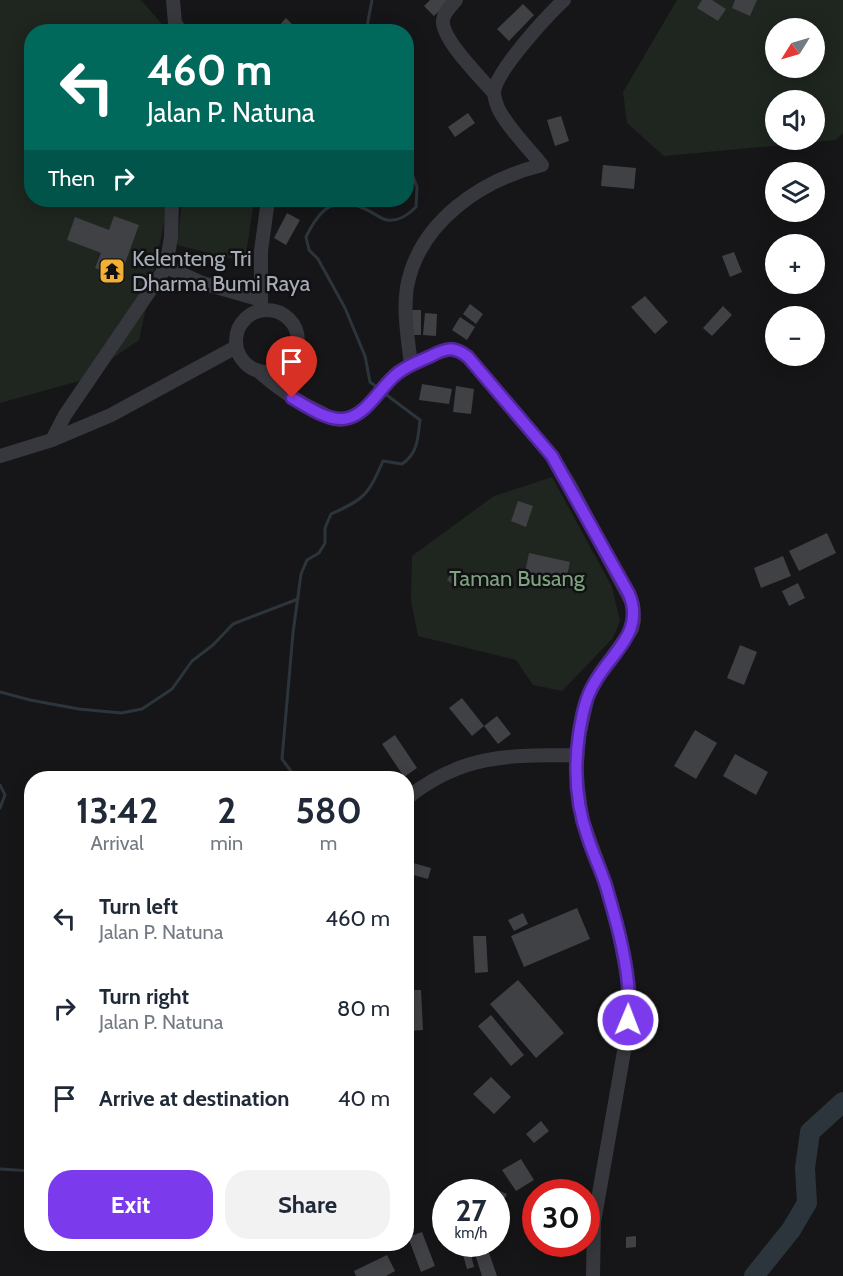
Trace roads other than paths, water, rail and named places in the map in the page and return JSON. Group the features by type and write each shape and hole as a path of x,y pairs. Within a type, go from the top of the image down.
{"street":[{"path":"173,0 175,24"},
{"path":"411,365 406,308 407,287 414,260 427,237 466,199 495,181 542,165 499,110 494,93 451,42 445,31 443,21 446,12 456,0"},
{"path":"494,93 508,65 564,0"},
{"path":"52,440 65,415 166,267 171,237 172,207"},
{"path":"261,305 261,251 267,207"},
{"path":"166,267 278,311 291,320 299,335 298,351 289,365 274,372 257,370"},
{"path":"261,305 246,317 237,331 236,347 244,362 279,389 306,406 334,419 351,418 358,415 386,384 411,365 446,348 461,352 468,357 552,456 629,594 635,613 632,628 601,672 588,696 577,754 576,784 582,819 614,914 629,986 626,1040 594,1222 593,1276"},
{"path":"0,456 52,440 111,415 236,347"},
{"path":"414,793 427,784 478,761 513,755 577,754"}],"waterway":[{"path":"368,24 372,0"},
{"path":"360,207 387,220 399,219 416,207 417,187 414,179"},
{"path":"330,207 317,218 306,237 309,250 318,259 345,308 365,356 370,382 377,387"},
{"path":"291,771 282,759 293,633 301,574 307,560 319,553 325,543 325,528 331,514 364,495 383,461 402,464 407,460 418,439 420,420 384,393"},
{"path":"0,692 79,709 121,713 142,709 172,689 192,661 213,645 233,624 298,599"},
{"path":"0,785 5,795 0,808"},
{"path":"754,1276 791,1230 807,1203 805,1168 810,1132 843,1102"},
{"path":"0,1169 24,1170"}],"place":[{"name":"Kelenteng Tri Dharma Bumi Raya","path":"112,271"}],"park label":[{"name":"Taman Busang","path":"517,578"}]}
